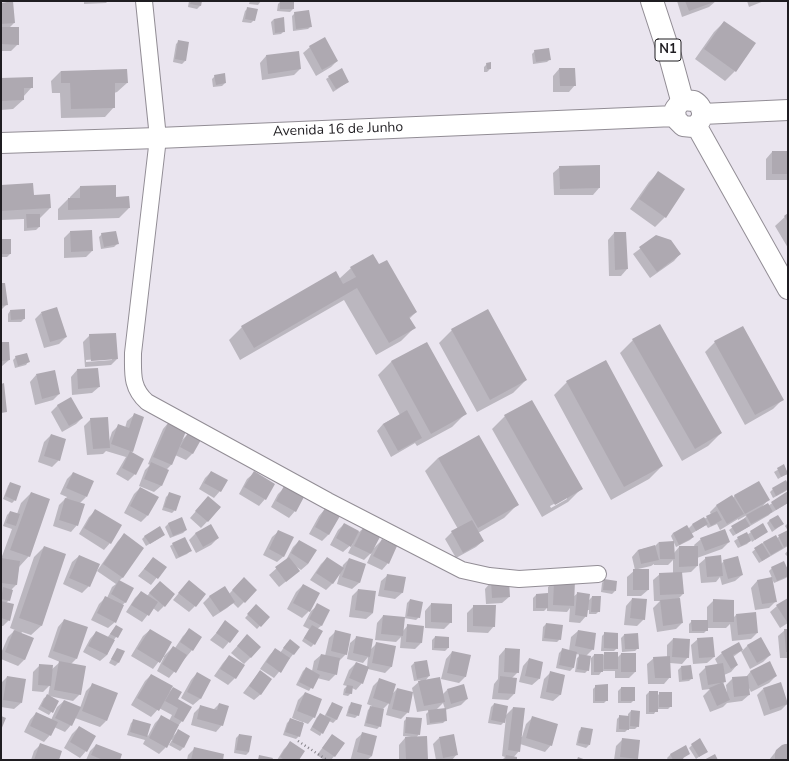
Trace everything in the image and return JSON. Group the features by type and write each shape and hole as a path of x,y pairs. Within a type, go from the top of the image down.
{"highway":[{"name":"N1","path":"652,1 670,56 679,108"}],"street":[{"path":"144,1 158,138 133,353 133,377 136,389 141,396 148,402 328,501 462,570 489,576 519,579 598,574"},
{"path":"679,108 691,100 697,102 701,108 699,120 788,288"},
{"name":"Avenida 16 de Junho","path":"1,142 158,138 679,108"},
{"path":"699,120 788,110"}],"path":[{"path":"298,741 326,760"}],"building":[{"path":"13,1 15,23 1,24 1,3"},
{"path":"191,1 202,1 201,6 190,4"},
{"path":"280,1 294,1 294,9 280,9"},
{"path":"685,1 717,1 689,11"},
{"path":"247,7 258,9 255,21 245,19"},
{"path":"309,10 312,27 296,29 294,12"},
{"path":"284,17 285,32 275,33 274,19"},
{"path":"724,21 756,43 736,72 704,49"},
{"path":"1,27 19,27 19,45 1,44"},
{"path":"325,37 338,61 322,70 309,46"},
{"path":"178,40 189,42 186,61 175,59"},
{"path":"549,48 551,60 536,62 534,50"},
{"path":"299,51 301,69 268,74 266,55"},
{"path":"491,62 491,69 487,69 486,63"},
{"path":"342,68 349,82 336,89 328,76"},
{"path":"559,68 575,68 576,86 560,86"},
{"path":"127,69 128,83 115,83 115,108 71,109 70,83 61,83 61,71"},
{"path":"225,73 226,83 216,85 214,75"},
{"path":"33,77 33,88 24,88 24,100 1,101 1,78"},
{"path":"772,151 788,151 788,174 772,174"},
{"path":"600,165 600,188 560,189 559,166"},
{"path":"658,171 685,189 666,218 639,199"},
{"path":"33,183 34,195 50,194 51,208 1,211 1,185"},
{"path":"116,185 116,197 129,196 130,208 68,210 68,198 80,198 80,186"},
{"path":"788,213 788,222 784,216"},
{"path":"26,214 40,214 40,227 27,228"},
{"path":"92,230 93,251 71,252 70,231"},
{"path":"116,231 119,244 104,247 101,233"},
{"path":"614,232 626,232 628,269 615,270"},
{"path":"656,235 671,240 681,254 657,272 639,247"},
{"path":"1,239 11,239 11,254 1,254"},
{"path":"373,254 379,264 387,260 417,312 409,317 416,328 389,343 357,288 254,348 241,326 336,271 343,284 356,277 350,267"},
{"path":"1,283 5,283 8,305 1,306"},
{"path":"57,307 67,337 50,342 41,312"},
{"path":"25,309 25,319 11,320 10,310"},
{"path":"488,309 527,380 490,400 451,329"},
{"path":"660,324 722,433 695,449 632,339"},
{"path":"743,326 784,400 755,415 714,341"},
{"path":"116,333 118,359 91,361 89,334"},
{"path":"1,342 9,342 10,360 1,361"},
{"path":"427,342 467,414 431,434 391,361"},
{"path":"27,353 30,362 18,366 15,356"},
{"path":"606,360 663,466 624,487 566,381"},
{"path":"98,368 100,387 78,389 77,369"},
{"path":"55,370 60,394 42,399 36,374"},
{"path":"4,383 7,412 1,413 1,384"},
{"path":"71,397 83,418 69,426 57,405"},
{"path":"532,400 583,489 555,505 504,415"},
{"path":"407,410 422,438 398,451 383,424"},
{"path":"134,413 144,417 133,452 111,444 118,424 129,428"},
{"path":"108,417 110,448 93,449 90,418"},
{"path":"169,421 187,429 172,465 153,457"},
{"path":"189,431 202,438 193,454 180,447"},
{"path":"51,434 66,439 60,461 44,456"},
{"path":"479,435 519,505 478,528 438,458"},
{"path":"130,451 144,459 136,475 122,468"},
{"path":"151,462 169,470 162,486 144,479"},
{"path":"784,464 788,474 781,477 777,468"},
{"path":"211,471 228,480 221,492 204,483"},
{"path":"254,471 275,484 266,500 244,487"},
{"path":"73,472 94,481 87,497 66,488"},
{"path":"786,480 788,489 776,496 772,488"},
{"path":"759,481 770,500 745,514 734,495"},
{"path":"10,482 21,486 16,501 5,496"},
{"path":"284,486 304,497 296,512 276,501"},
{"path":"140,487 159,497 148,516 130,506"},
{"path":"788,491 788,503 776,510 771,502"},
{"path":"31,492 50,499 30,557 10,550"},
{"path":"169,492 181,496 176,511 164,507"},
{"path":"732,495 744,514 727,524 716,505"},
{"path":"208,496 221,507 208,522 195,511"},
{"path":"65,498 85,504 78,526 59,520"},
{"path":"768,503 773,512 751,524 746,515"},
{"path":"325,508 340,516 329,535 315,527"},
{"path":"95,509 122,525 111,544 84,528"},
{"path":"10,511 20,514 16,526 6,523"},
{"path":"717,511 722,520 711,526 706,516"},
{"path":"778,515 784,524 775,529 769,520"},
{"path":"182,517 187,530 173,536 168,523"},
{"path":"704,517 708,524 696,531 692,524"},
{"path":"745,518 750,526 736,534 731,526"},
{"path":"472,520 484,541 463,553 451,531"},
{"path":"344,523 359,531 351,547 336,538"},
{"path":"763,523 768,532 755,540 750,531"},
{"path":"211,524 219,538 203,547 195,533"},
{"path":"687,525 694,537 679,545 673,533"},
{"path":"160,526 165,535 150,544 144,536"},
{"path":"364,526 381,535 371,554 354,546"},
{"path":"725,529 730,542 705,551 700,538"},
{"path":"278,530 294,537 284,557 269,549"},
{"path":"788,530 788,545 784,547 778,535"},
{"path":"747,532 751,541 741,546 737,537"},
{"path":"124,533 144,548 123,578 103,564"},
{"path":"776,535 783,548 771,555 763,542"},
{"path":"185,537 192,551 179,557 172,543"},
{"path":"382,539 397,546 389,564 373,556"},
{"path":"299,540 317,550 308,564 291,553"},
{"path":"674,541 675,559 660,559 659,542"},
{"path":"762,543 770,556 762,561 754,548"},
{"path":"655,545 659,560 641,564 638,550"},
{"path":"44,546 66,554 42,626 19,618"},
{"path":"679,546 698,546 698,566 679,567"},
{"path":"79,555 100,564 90,587 69,578"},
{"path":"721,555 723,576 707,577 705,557"},
{"path":"738,556 743,575 728,579 723,560"},
{"path":"153,557 167,567 158,579 144,569"},
{"path":"289,557 300,571 286,582 275,567"},
{"path":"327,557 344,568 333,584 316,573"},
{"path":"1,558 20,561 17,585 1,583"},
{"path":"349,558 366,564 360,583 342,577"},
{"path":"784,561 788,570 788,576 777,581 771,567"},
{"path":"633,569 649,569 649,590 633,590"},
{"path":"682,572 684,594 660,595 659,573"},
{"path":"387,574 406,577 403,593 384,590"},
{"path":"244,577 257,590 245,603 232,590"},
{"path":"772,577 777,602 762,604 757,580"},
{"path":"604,579 617,581 616,591 603,590"},
{"path":"119,580 134,588 126,603 111,594"},
{"path":"189,580 206,594 196,607 178,593"},
{"path":"509,580 510,597 492,598 491,581"},
{"path":"554,580 575,580 574,606 553,605"},
{"path":"160,581 175,594 165,607 149,593"},
{"path":"303,584 320,593 310,612 293,603"},
{"path":"225,586 235,602 220,612 209,596"},
{"path":"3,587 13,590 10,601 1,599"},
{"path":"358,589 376,591 373,613 355,610"},
{"path":"141,591 158,602 149,616 131,605"},
{"path":"577,592 590,594 587,617 575,615"},
{"path":"548,593 548,608 536,608 536,594"},
{"path":"105,596 124,605 116,623 97,613"},
{"path":"592,596 601,596 600,612 591,612"},
{"path":"632,598 647,599 645,620 630,618"},
{"path":"680,598 683,623 663,626 660,600"},
{"path":"788,598 788,621 787,622 776,605"},
{"path":"410,599 423,602 420,618 407,616"},
{"path":"713,599 734,600 734,622 713,622"},
{"path":"1,601 14,604 10,621 1,618"},
{"path":"317,603 330,610 322,626 309,619"},
{"path":"431,603 452,604 452,623 431,622"},
{"path":"256,604 270,617 261,627 247,614"},
{"path":"473,605 496,605 495,627 473,626"},
{"path":"756,612 758,633 738,635 736,614"},
{"path":"383,615 405,617 403,636 381,634"},
{"path":"64,619 88,627 77,659 53,651"},
{"path":"225,620 239,631 230,643 216,633"},
{"path":"691,620 708,620 708,631 692,631"},
{"path":"546,623 563,625 561,640 544,638"},
{"path":"407,624 424,626 422,643 406,642"},
{"path":"116,625 123,629 118,638 110,634"},
{"path":"312,625 323,631 315,645 304,638"},
{"path":"189,628 202,637 193,651 180,642"},
{"path":"150,629 172,642 160,663 137,649"},
{"path":"784,629 788,629 788,652 786,652"},
{"path":"14,630 34,638 25,660 5,652"},
{"path":"335,630 351,634 347,655 331,651"},
{"path":"578,630 596,633 594,650 575,646"},
{"path":"96,631 115,640 107,655 88,646"},
{"path":"604,632 618,633 618,649 604,648"},
{"path":"638,633 639,649 625,649 624,634"},
{"path":"247,634 261,647 251,658 237,646"},
{"path":"356,636 373,639 370,657 353,653"},
{"path":"435,636 449,637 449,648 434,648"},
{"path":"713,637 715,657 699,658 697,638"},
{"path":"761,637 771,655 757,663 747,645"},
{"path":"673,638 690,639 689,658 672,657"},
{"path":"290,639 300,647 294,655 283,648"},
{"path":"376,642 396,646 392,667 372,663"},
{"path":"739,642 743,650 733,655 738,665 731,669 721,652"},
{"path":"173,646 187,655 176,673 162,664"},
{"path":"117,648 125,651 119,663 111,659"},
{"path":"275,648 290,658 281,673 266,662"},
{"path":"505,648 520,649 519,673 504,672"},
{"path":"562,648 577,652 574,668 559,665"},
{"path":"452,651 471,655 466,677 447,673"},
{"path":"604,652 618,652 618,669 604,669"},
{"path":"621,653 636,653 636,672 621,672"},
{"path":"321,654 340,658 337,675 317,670"},
{"path":"579,654 591,656 589,671 577,669"},
{"path":"594,654 603,654 603,672 594,672"},
{"path":"229,655 245,665 236,679 220,669"},
{"path":"670,656 671,678 655,678 653,657"},
{"path":"529,658 543,662 540,679 525,676"},
{"path":"427,660 430,676 417,679 414,662"},
{"path":"59,661 86,666 81,695 54,690"},
{"path":"770,661 777,676 758,686 750,671"},
{"path":"356,662 369,667 363,684 349,678"},
{"path":"723,663 726,682 708,685 705,666"},
{"path":"39,664 53,665 51,686 38,685"},
{"path":"691,665 693,679 682,680 681,666"},
{"path":"306,667 320,675 313,689 299,682"},
{"path":"260,670 272,679 261,695 249,686"},
{"path":"550,671 565,675 561,695 546,692"},
{"path":"197,672 211,680 201,699 187,692"},
{"path":"151,674 173,686 159,711 137,698"},
{"path":"7,676 26,679 22,703 3,700"},
{"path":"500,676 517,678 515,694 498,693"},
{"path":"748,676 750,695 734,697 732,677"},
{"path":"440,677 445,702 424,706 418,681"},
{"path":"379,678 396,684 390,704 373,698"},
{"path":"723,682 730,700 717,706 709,688"},
{"path":"781,682 788,704 770,710 763,688"},
{"path":"92,683 118,693 107,721 82,711"},
{"path":"464,684 468,699 451,704 447,689"},
{"path":"608,684 608,701 595,701 595,685"},
{"path":"347,685 353,686 352,694 345,693"},
{"path":"173,687 182,692 178,699 192,707 183,722 174,717 178,708 165,701"},
{"path":"621,687 635,687 635,701 621,701"},
{"path":"397,688 413,692 409,713 392,709"},
{"path":"649,691 658,691 658,712 649,712"},
{"path":"305,692 322,699 315,718 297,711"},
{"path":"659,692 672,692 672,707 659,707"},
{"path":"47,694 59,701 53,713 41,706"},
{"path":"64,700 81,707 72,726 55,718"},
{"path":"332,702 343,707 337,720 326,715"},
{"path":"351,702 362,705 359,716 348,713"},
{"path":"219,703 229,706 223,726 197,719 200,705 217,710"},
{"path":"494,703 508,706 505,723 491,720"},
{"path":"370,706 384,709 381,727 366,723"},
{"path":"513,707 525,708 520,752 508,750"},
{"path":"446,708 447,721 430,723 428,710"},
{"path":"631,710 640,711 639,727 630,726"},
{"path":"36,712 58,722 51,736 30,726"},
{"path":"320,713 331,719 323,734 312,727"},
{"path":"161,715 179,725 167,748 149,738"},
{"path":"619,715 629,716 629,730 619,729"},
{"path":"1,716 6,718 1,730"},
{"path":"532,716 558,724 552,746 526,738"},
{"path":"406,717 422,718 420,735 405,733"},
{"path":"290,718 304,723 300,737 285,732"},
{"path":"133,719 151,724 147,737 130,732"},
{"path":"79,726 96,736 87,752 70,742"},
{"path":"581,727 593,729 590,745 578,743"},
{"path":"178,729 190,736 184,748 172,742"},
{"path":"362,732 377,736 372,756 357,752"},
{"path":"239,734 252,736 249,752 236,750"},
{"path":"332,734 345,743 335,757 322,748"},
{"path":"454,734 458,755 443,758 439,737"},
{"path":"427,736 428,760 406,760 405,737"},
{"path":"622,738 640,740 638,759 620,757"},
{"path":"700,738 708,752 699,757 691,744"},
{"path":"290,741 305,751 299,760 284,760 280,757"},
{"path":"40,743 62,751 59,760 34,760"},
{"path":"96,744 122,754 120,760 103,760 91,755"},
{"path":"785,744 788,744 788,760 775,760 776,750"},
{"path":"686,745 690,754 683,758 684,760 673,760 670,754"},
{"path":"194,747 224,754 223,760 191,760"},
{"path":"715,754 718,760 704,760"},
{"path":"259,755 273,758 272,760 258,760"},
{"path":"506,755 517,757 517,760 505,760"},
{"path":"578,757 586,760 577,760"}]}
